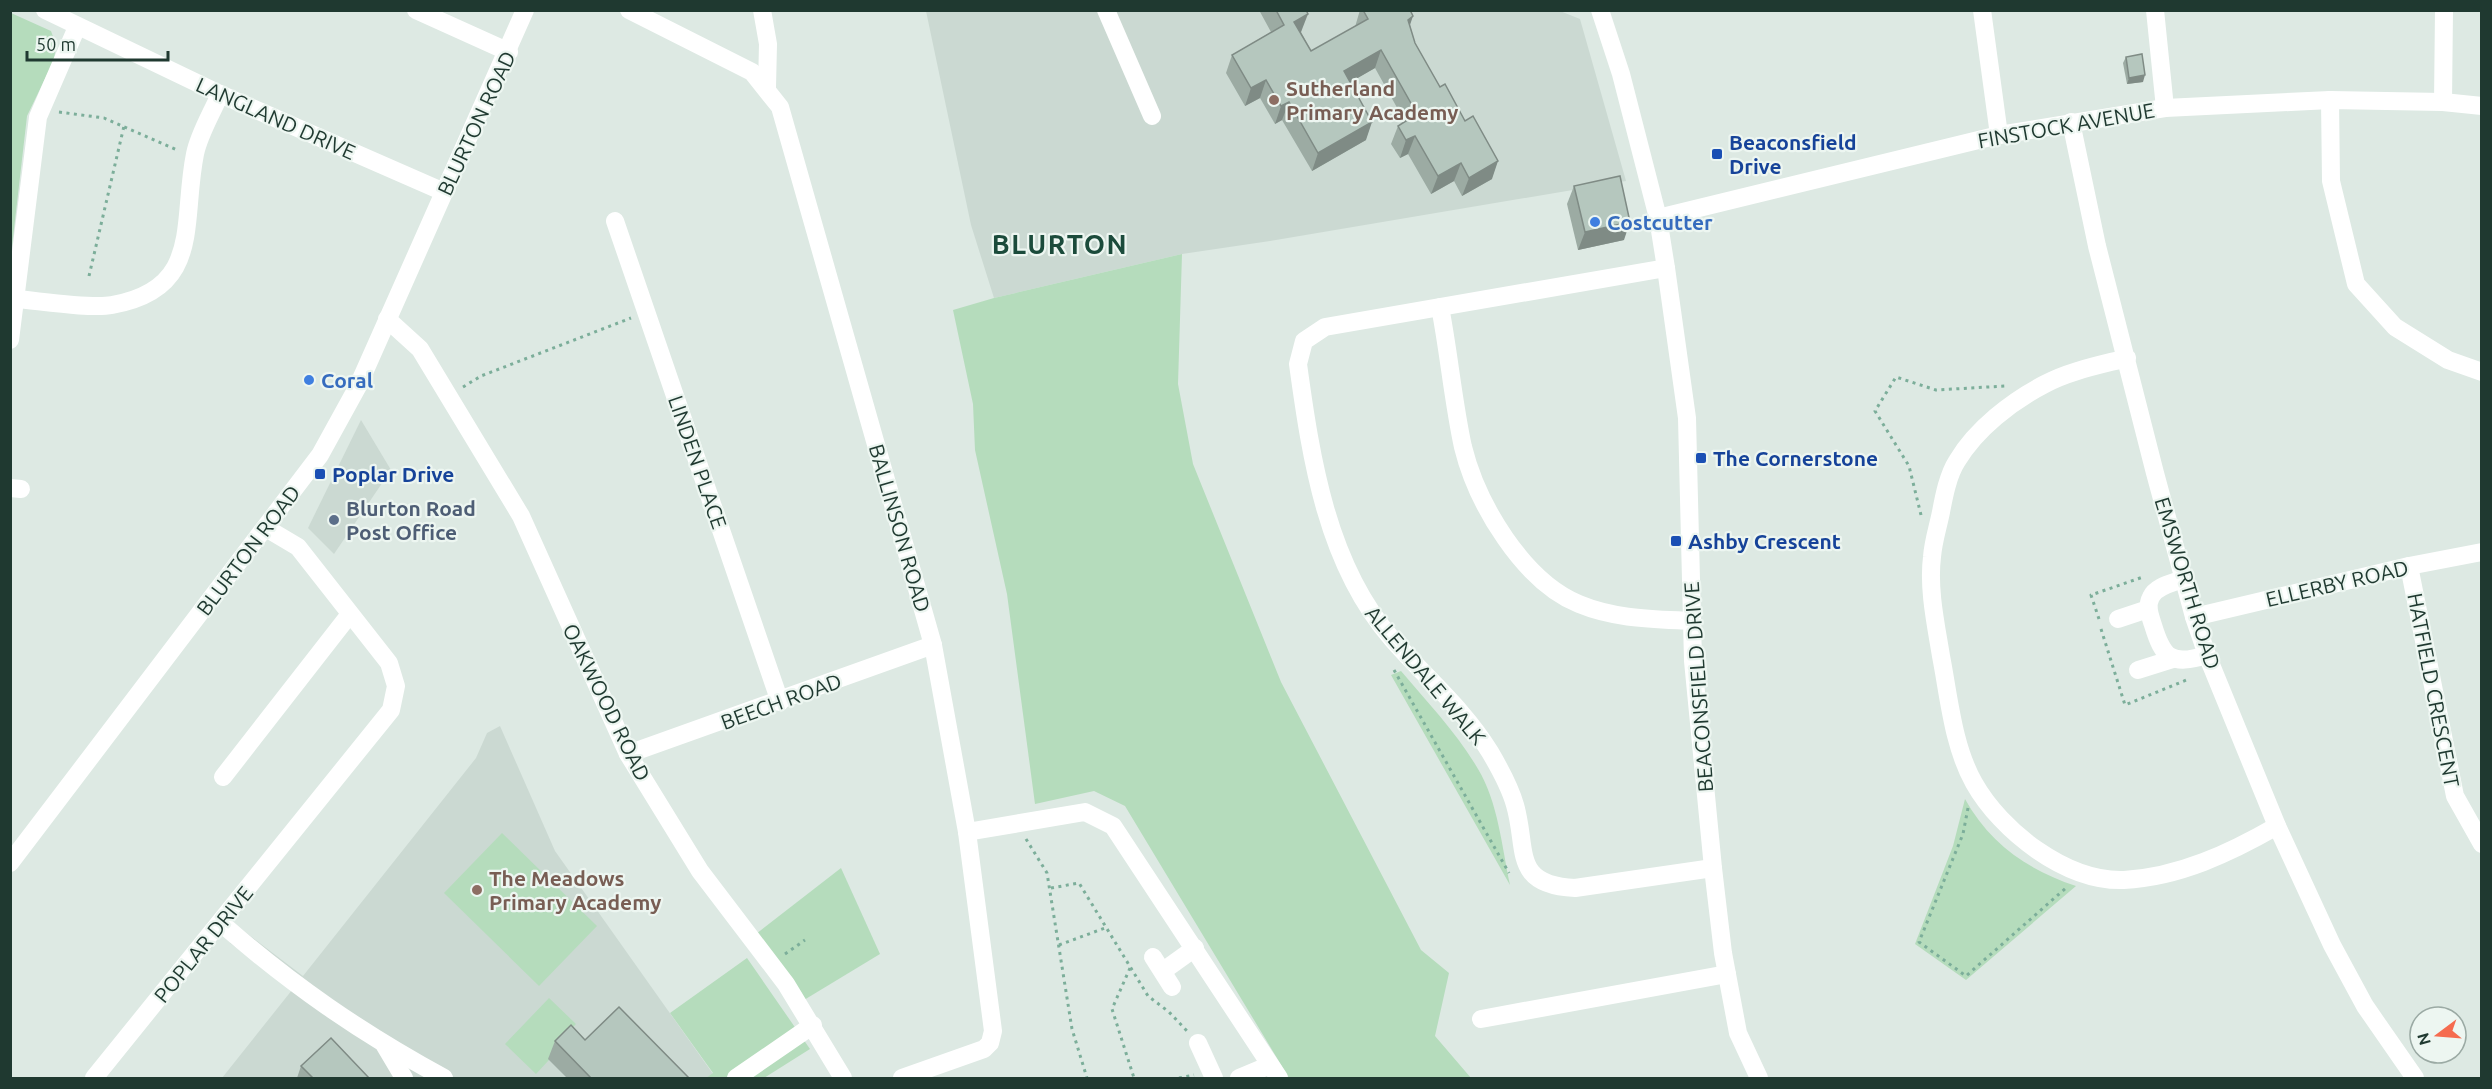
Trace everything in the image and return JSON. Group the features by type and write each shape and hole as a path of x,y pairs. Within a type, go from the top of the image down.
{"street":[{"path":"416,10 509,52"},
{"name":"BLURTON ROAD","path":"10,863 320,455 358,387 509,52 525,10"},
{"name":"BALLINSON ROAD","path":"629,10 753,72 767,87 780,107 933,645 966,832 993,1031 992,1038 984,1049 902,1078"},
{"path":"762,10 768,44 767,87"},
{"path":"1106,10 1152,116"},
{"name":"BEACONSFIELD DRIVE","path":"1600,10 1621,74 1658,218 1666,268 1687,418 1691,621 1713,868 1727,974 1738,1033 1759,1078"},
{"path":"1982,10 2000,135"},
{"path":"2155,10 2165,108"},
{"path":"2443,102 2444,10"},
{"name":"LANGLAND DRIVE","path":"54,12 77,27 220,94 444,192"},
{"path":"10,340 40,110 77,27"},
{"path":"16,299 111,306 154,292 176,269 184,248 195,159 220,94"},
{"path":"2330,100 2331,181 2356,285 2395,327 2448,360 2481,372"},
{"name":"FINSTOCK AVENUE","path":"1658,218 2000,135 2165,108 2330,100 2443,102 2481,106"},
{"name":"EMSWORTH ROAD","path":"2071,122 2097,246 2193,617 2277,826 2332,945 2365,1006 2415,1078"},
{"name":"LINDEN PLACE","path":"615,221 780,702"},
{"name":"ALLENDALE WALK","path":"1538,878 1526,864 1521,850 1516,806 1490,751 1461,711 1392,639 1359,591 1325,515 1304,408 1298,364 1304,341 1313,332 1325,327 1666,268"},
{"path":"1440,307 1464,448 1490,511 1512,547 1532,572 1556,592 1579,604 1621,617 1691,621"},
{"name":"OAKWOOD ROAD","path":"387,319 420,350 521,516 627,754 700,871 771,964 813,1025 843,1078"},
{"path":"2127,358 2046,383 2015,402 1989,423 1956,461 1944,495 1931,558 1934,616 1959,746 1974,783 2013,832 2040,852 2085,872 2122,880 2166,874 2235,850 2277,826"},
{"name":"POPLAR DRIVE","path":"94,1078 391,710 396,686 389,663 298,548 266,528"},
{"name":"ELLERBY ROAD","path":"2193,617 2409,566 2481,552"},
{"name":"HATFIELD CRESCENT","path":"2409,566 2455,796 2481,844"},
{"path":"2173,659 2161,650 2148,609 2151,597 2160,588 2183,579"},
{"path":"2118,619 2148,609"},
{"path":"223,777 351,614"},
{"name":"BEECH ROAD","path":"627,754 780,702 933,645"},
{"path":"2138,670 2173,659 2210,662"},
{"path":"966,832 1085,812 1113,826 1195,948 1274,1072 1239,1078"},
{"path":"1538,878 1556,887 1575,888 1713,868"},
{"path":"221,922 318,1002 385,1046 444,1078"},
{"path":"1163,972 1195,948"},
{"path":"1481,1019 1727,974"},
{"path":"736,1078 813,1025"},
{"path":"1198,1043 1214,1078"},
{"path":"385,1046 404,1078"}],"path":[{"path":"40,110 104,118 195,159"},
{"path":"88,276 124,126"},
{"path":"448,396 481,376 646,312"},
{"path":"1923,524 1909,466 1875,411 1896,377 1936,390 2013,385"},
{"path":"2146,576 2091,595 2125,705 2210,662"},
{"path":"1393,669 1509,873 1538,878"},
{"path":"1974,783 1963,834 1919,942 1966,976 2085,872"},
{"path":"1015,822 1047,873 1072,1029 1087,1078"},
{"path":"1051,888 1079,883 1148,996 1169,1012 1198,1043"},
{"path":"1059,945 1105,928"},
{"path":"771,964 805,939"},
{"path":"1130,968 1112,1009 1134,1078"}],"shaded area":[{"name":"Sutherland Primary Academy","path":"926,11 1560,11 1580,19 1626,181 1182,254 994,298 971,225"},
{"path":"361,420 391,470 334,554 308,528"},
{"name":"The Meadows Primary Academy","path":"500,726 555,851 713,1074 706,1078 222,1078 292,990 230,943 241,929 303,976 476,758 487,733"}],"green space":[{"path":"11,13 51,31 56,45 54,60 27,116 11,255"},
{"path":"1182,254 1178,384 1193,464 1281,682 1421,950 1449,973 1435,1036 1471,1078 1289,1078 1125,806 1094,791 1035,804 1007,594 975,450 973,404 953,310 994,298"},
{"path":"1401,671 1461,743 1485,782 1499,825 1510,885 1391,675"},
{"path":"1965,799 1986,829 2012,853 2042,872 2076,886 1966,980 1915,944 1953,846"},
{"path":"502,833 597,926 539,986 444,893"},
{"path":"841,868 880,954 804,1000 756,934"},
{"path":"747,958 810,1049 764,1078 706,1078 713,1073 670,1013"},
{"path":"549,998 576,1024 558,1043 561,1047 536,1074 505,1044"}],"building":[{"path":"1276,10 1306,10 1308,14 1294,22 1311,51 1368,19 1363,10 1410,10 1413,16 1408,20 1415,43 1440,87 1445,84 1465,121 1473,116 1498,161 1469,178 1461,163 1438,176 1415,136 1406,140 1398,126 1417,114 1381,50 1344,71 1372,122 1318,153 1289,102 1281,106 1266,80 1251,88 1232,55 1284,25"},
{"path":"2142,54 2145,75 2129,78 2126,57"},
{"path":"1620,176 1630,222 1585,232 1574,186"},
{"path":"619,1007 689,1078 591,1078 555,1041 571,1025 585,1040"},
{"path":"331,1038 369,1078 313,1078 301,1066"}],"place":[{"name":"Sutherland Primary Academy","path":"1274,100"},
{"name":"Beaconsfield Drive","path":"1717,154"},
{"name":"Costcutter","path":"1595,222"},
{"name":"Coral","path":"309,380"},
{"name":"The Cornerstone","path":"1701,458"},
{"name":"Poplar Drive","path":"320,474"},
{"name":"Blurton Road Post Office","path":"334,520"},
{"name":"Ashby Crescent","path":"1676,541"},
{"name":"The Meadows Primary Academy","path":"477,890"}],"district":[{"name":"BLURTON","path":"1060,244"}]}
